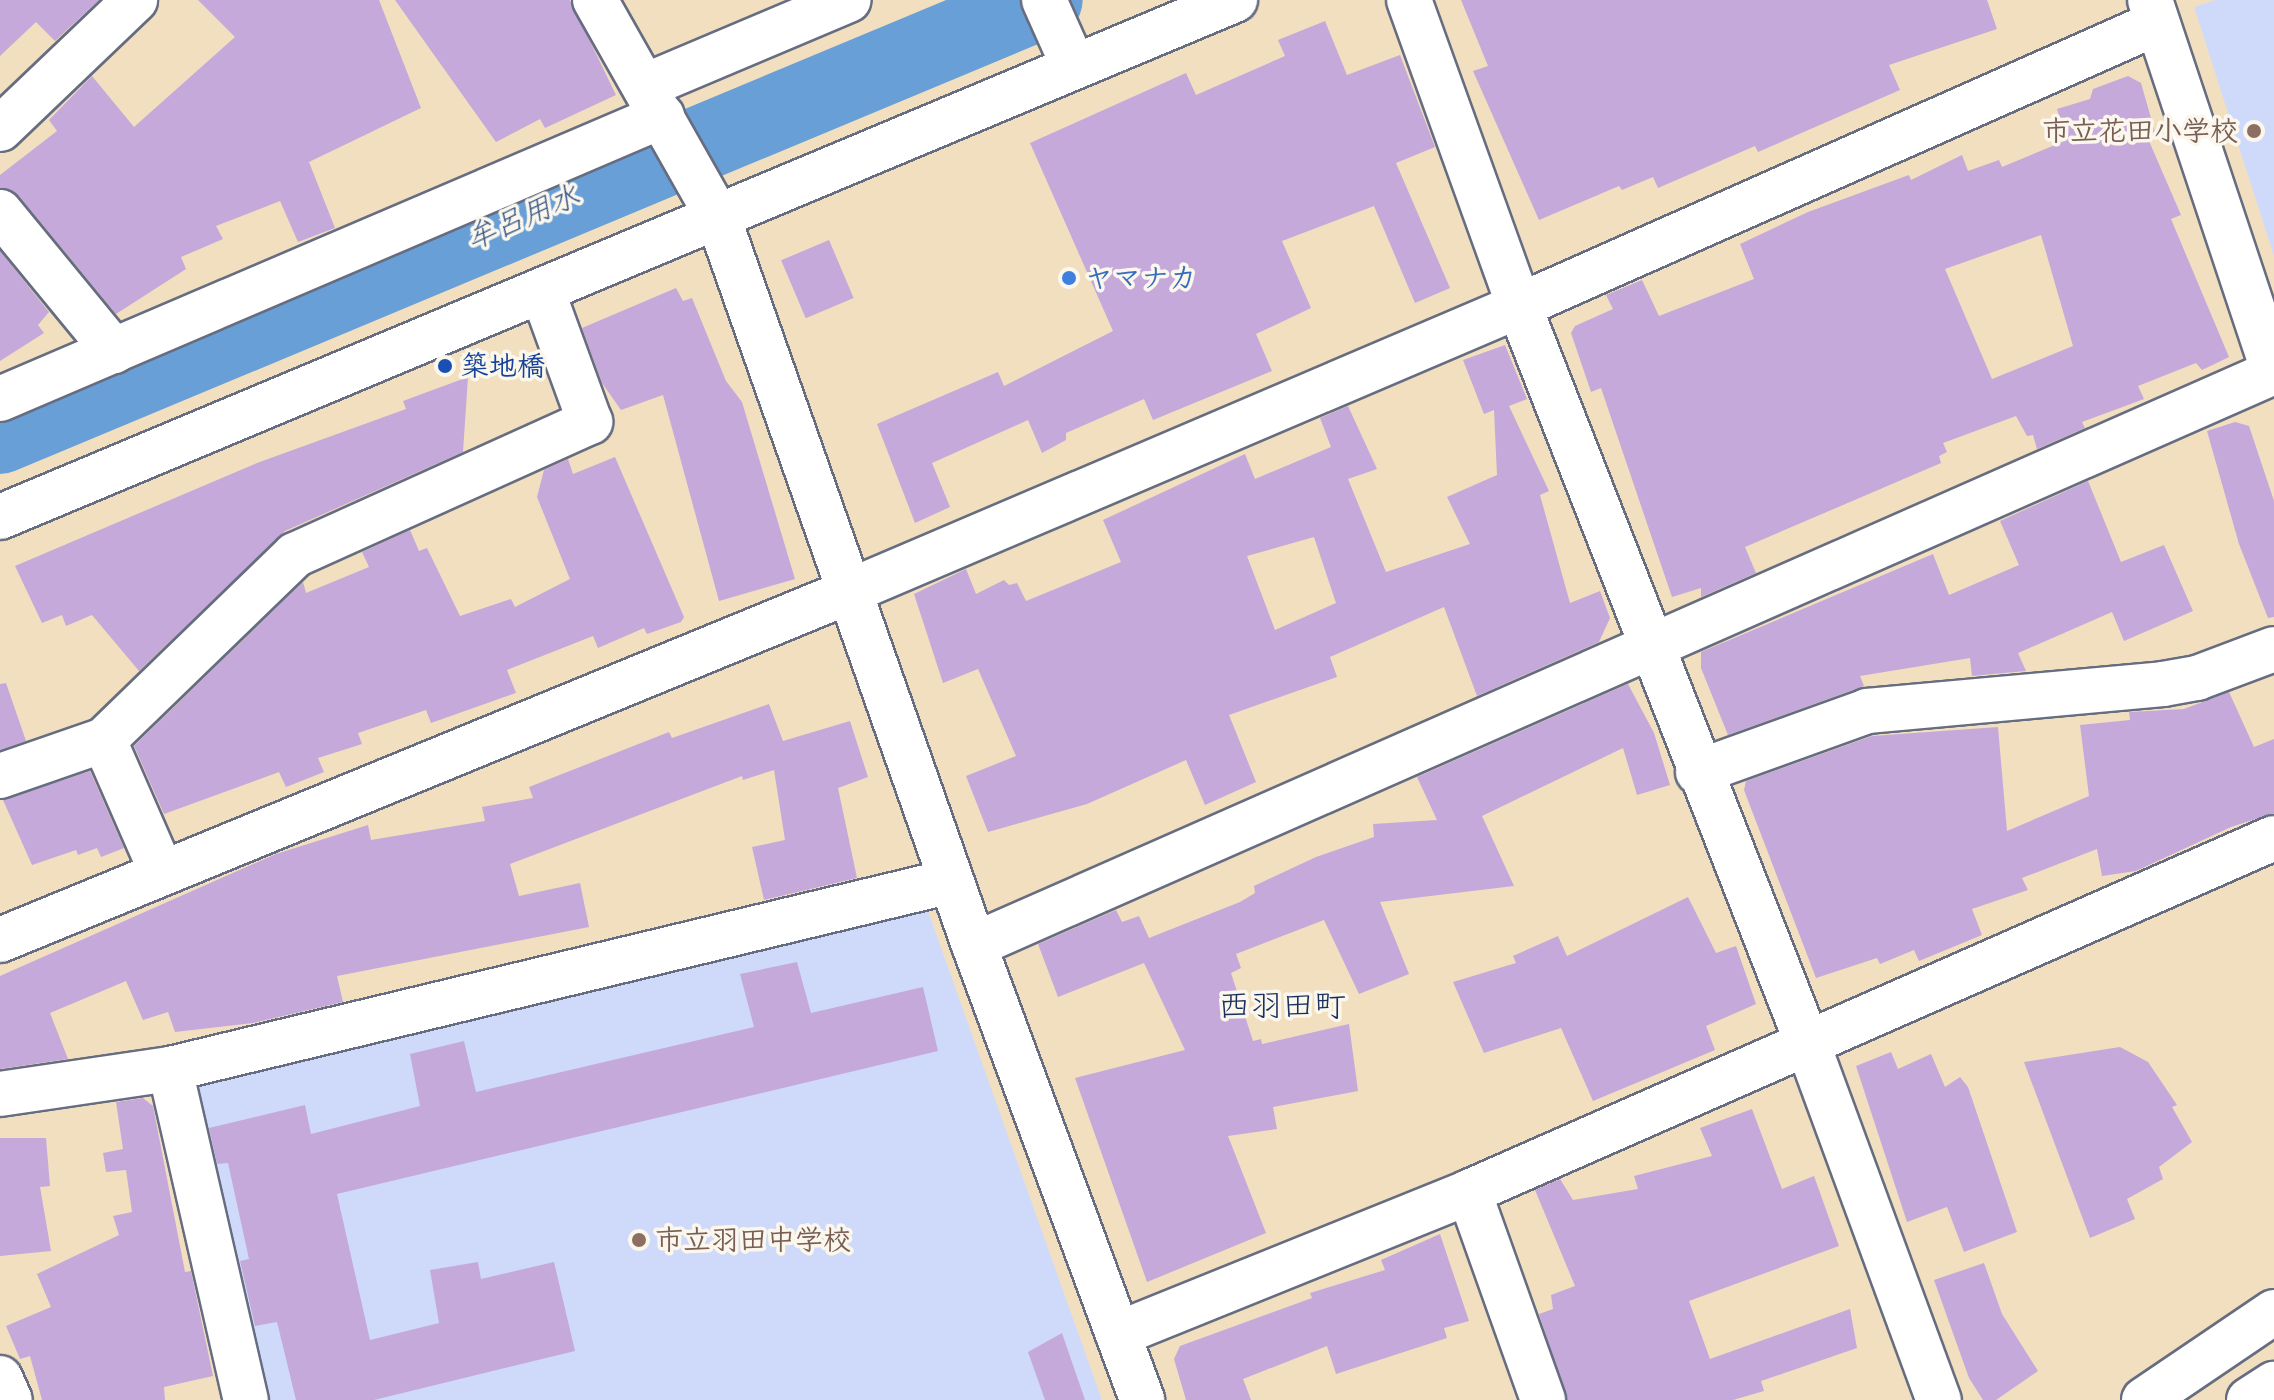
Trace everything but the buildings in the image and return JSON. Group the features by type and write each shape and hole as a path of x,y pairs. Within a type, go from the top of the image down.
{"street":[{"path":"0,129 135,0"},
{"path":"595,0 718,217 951,881 1142,1400"},
{"path":"0,399 659,111 849,0"},
{"path":"0,517 1235,0"},
{"path":"1409,0 1519,306 1698,772 1807,1042 1939,1400"},
{"path":"1049,12 1074,67"},
{"path":"0,940 848,592 1519,306 2154,12 2274,372 974,945"},
{"path":"0,212 114,351"},
{"path":"0,776 104,740 295,555 590,422 542,290"},
{"path":"1698,772 1867,711 2163,684 2197,678 2274,649"},
{"path":"104,740 162,873"},
{"path":"1118,1334 1469,1192 2274,838"},
{"path":"0,1094 170,1069 951,881"},
{"path":"170,1069 246,1400"},
{"path":"1469,1192 1543,1400"},
{"path":"2144,1400 2274,1312"},
{"path":"0,1378 10,1400"},
{"path":"2249,1400 2274,1384"}],"shaded area":[{"name":"市立花田小学校","path":"2215,0 2274,0 2274,256 2194,7"},
{"name":"市立羽田中学校","path":"924,900 1102,1400 268,1400 196,1080"}],"waterway":[{"name":"牟呂用水","path":"0,436 1045,0"}],"place":[{"name":"市立花田小学校","path":"2254,131"},
{"name":"ヤマナカ","path":"1069,278"},
{"name":"築地橋","path":"445,366"},
{"name":"市立羽田中学校","path":"639,1240"}],"district":[{"name":"西羽田町","path":"1282,1006"}]}
